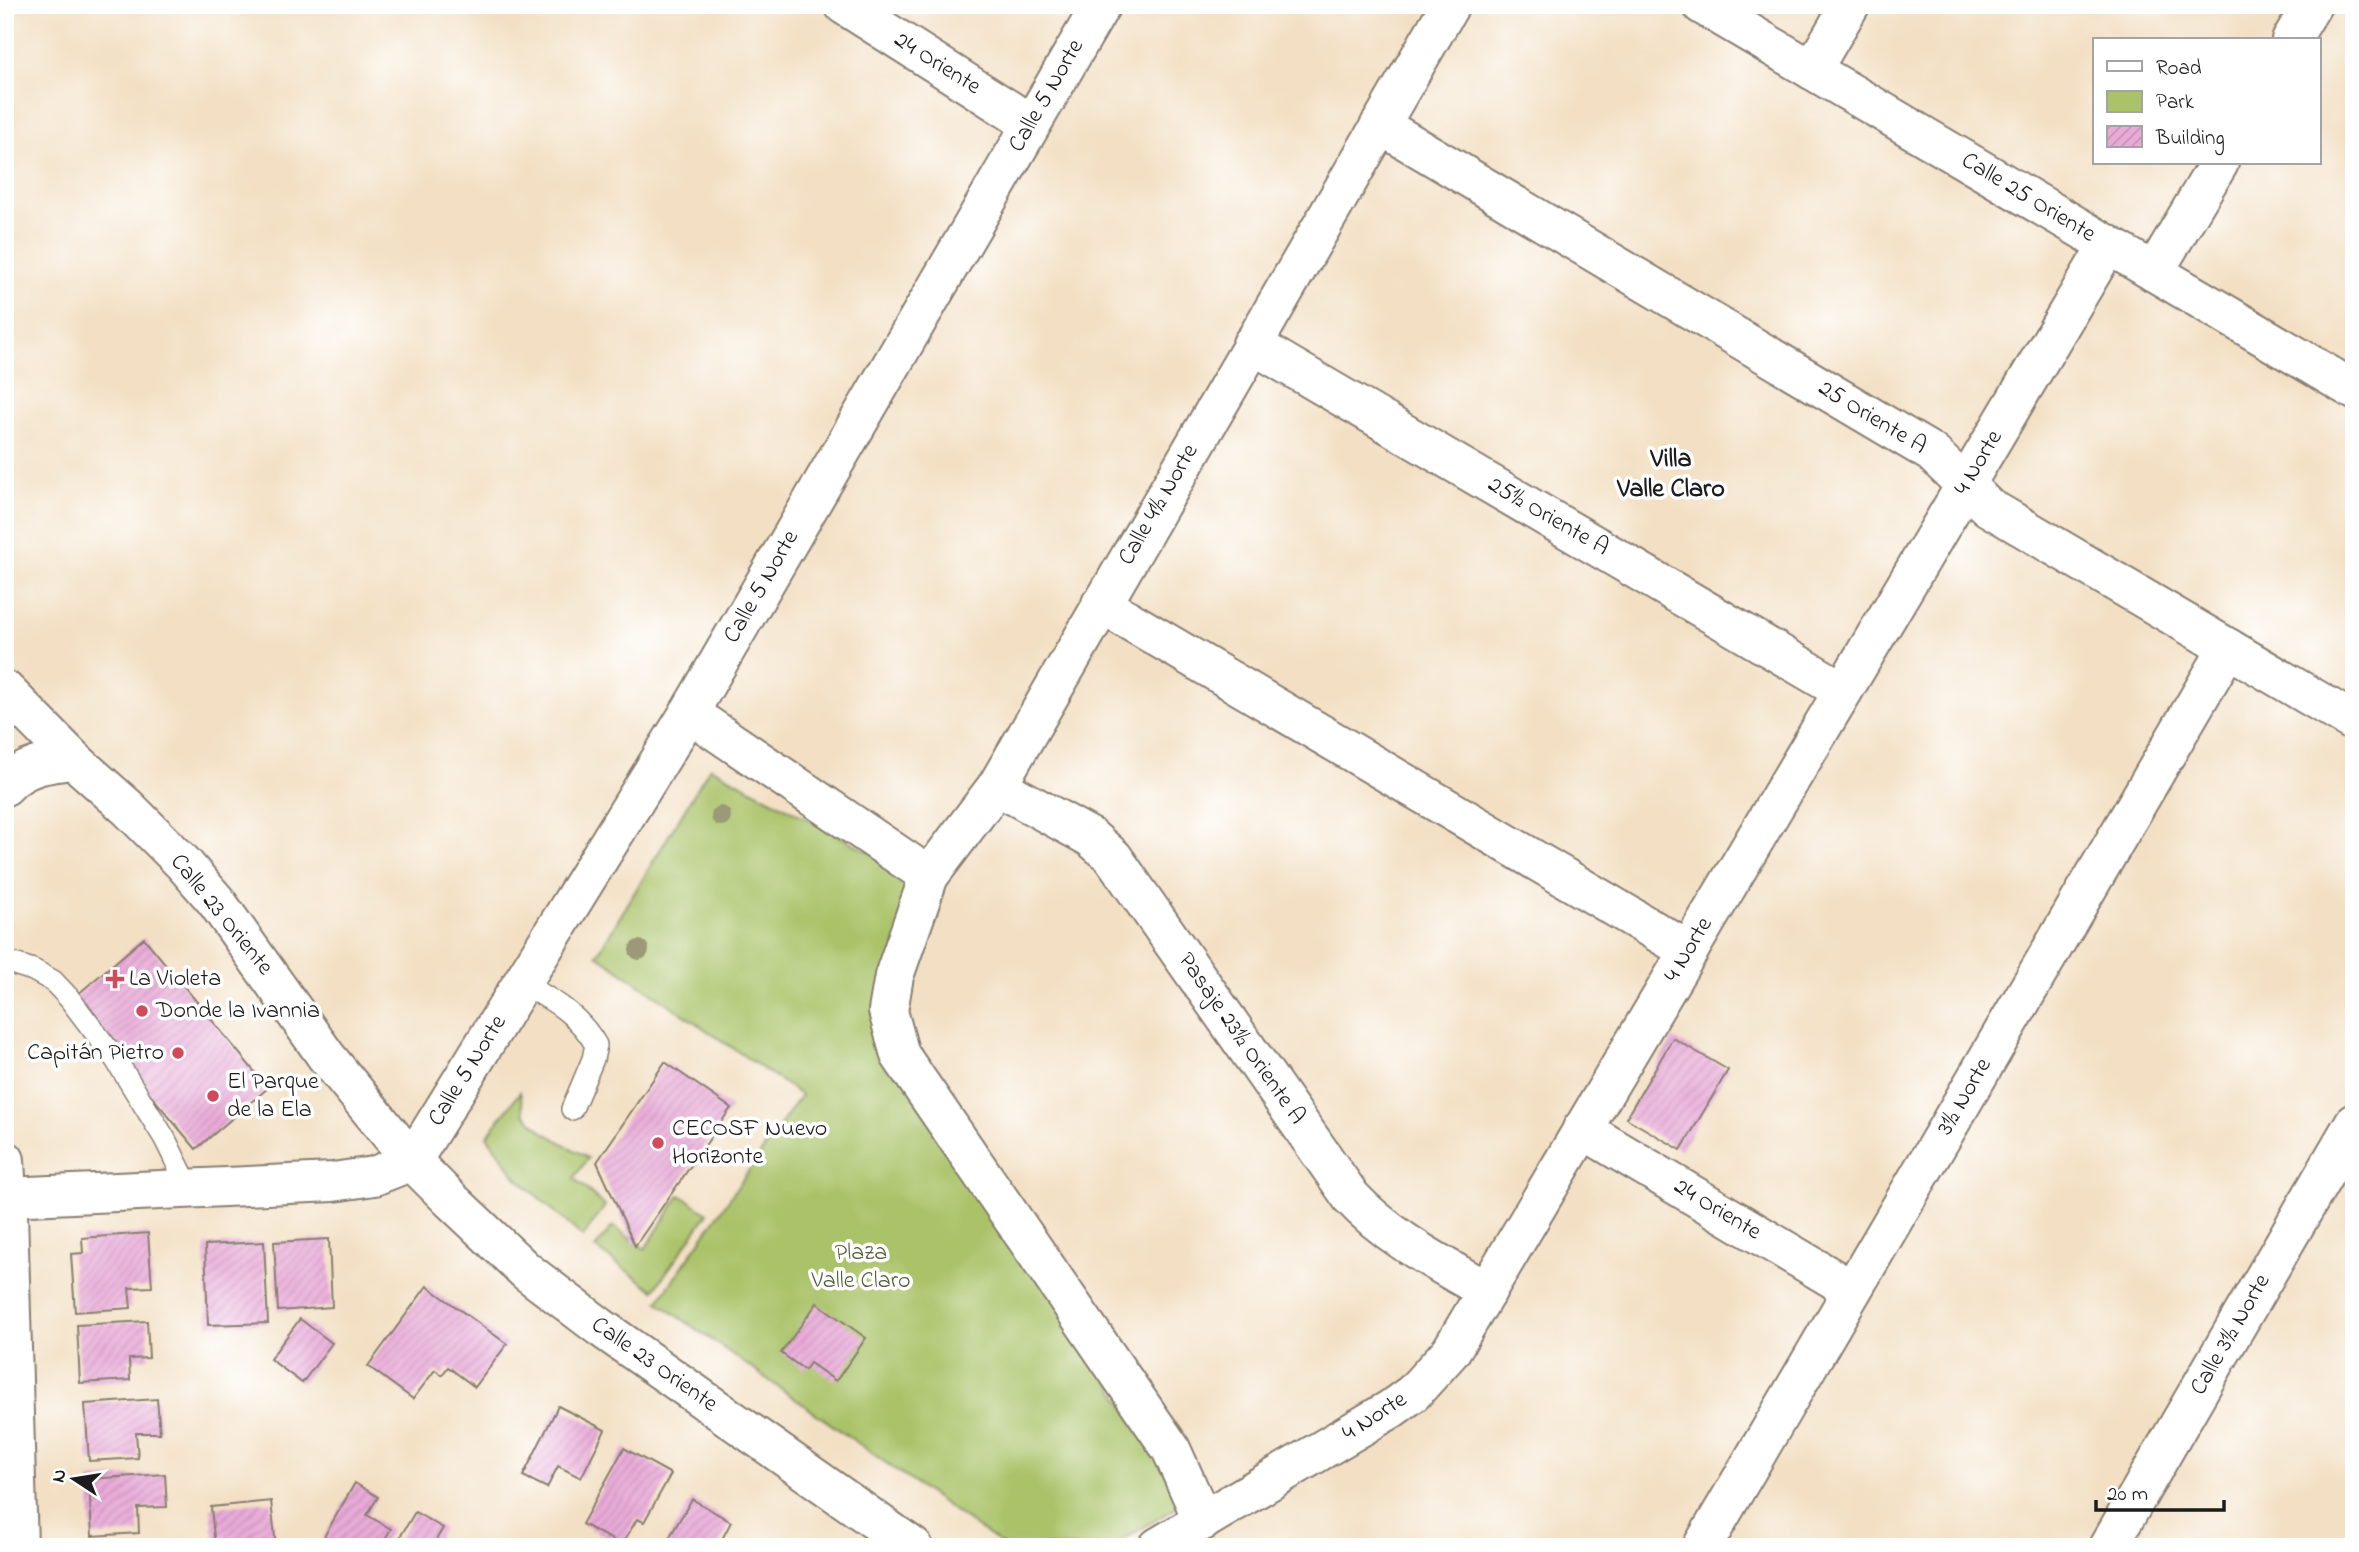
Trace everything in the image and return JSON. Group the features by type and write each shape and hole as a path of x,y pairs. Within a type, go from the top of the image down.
{"street":[{"name":"24 Oriente","path":"844,5 1031,124"},
{"name":"Calle 5 Norte","path":"412,1161 689,713 1101,5"},
{"name":"Calle 4½ Norte","path":"1203,1521 1171,1449 900,1055 888,1010 894,976 929,876 997,786 1450,5"},
{"name":"Calle 25 Oriente","path":"1702,5 2354,390"},
{"path":"1812,70 1850,5"},
{"path":"2292,38 2312,5"},
{"name":"25 Oriente A","path":"1380,125 1932,453 1988,507 2354,722"},
{"path":"2154,272 2217,164"},
{"name":"4 Norte","path":"1158,1547 1391,1409 1413,1393 1451,1351 2108,245"},
{"name":"25½ Oriente A","path":"1252,344 1843,691"},
{"path":"1101,604 1689,951"},
{"name":"3½ Norte","path":"1702,1547 2228,648"},
{"name":"Calle 23 Oriente","path":"5,690 74,760 128,808 183,863 216,901 326,1056 412,1161 526,1271 600,1327 909,1546"},
{"path":"689,713 929,876"},
{"path":"5,786 23,771 39,765 74,760"},
{"name":"Pasaje 23½ Oriente A","path":"997,786 1090,837 1114,857 1351,1197 1372,1219 1397,1238 1486,1291"},
{"name":"Calle 3½ Norte","path":"2122,1542 2354,1123"},
{"name":"24 Oriente","path":"1582,1129 1852,1290"},
{"path":"5,1160 18,1547"},
{"path":"6,1197 353,1180 373,1176 412,1161"}],"lane":[{"path":"5,961 33,970 53,981 69,998 123,1071 165,1139 189,1188"},
{"path":"523,984 559,1003 589,1032 596,1045 593,1059 572,1109"}],"green space":[{"name":"Plaza Valle Claro","path":"710,767 928,883 883,1013 1184,1503 1111,1547 1005,1547 658,1302 801,1095 597,955"},
{"path":"520,1092 524,1113 542,1131 588,1158 574,1178 605,1206 583,1237 517,1178 487,1136"},
{"path":"680,1195 708,1213 654,1290 595,1248 613,1226 645,1249"}],"building":[{"path":"144,938 268,1088 196,1149 71,1000"},
{"path":"1673,1038 1728,1070 1681,1150 1626,1118"},
{"name":"CECOSF Nuevo Horizonte","path":"665,1062 731,1108 635,1246 597,1162"},
{"path":"148,1233 152,1287 129,1288 131,1308 75,1312 71,1254 83,1253 82,1238"},
{"path":"329,1239 332,1307 278,1311 274,1242"},
{"path":"264,1242 268,1323 208,1325 205,1245"},
{"path":"427,1286 507,1344 475,1387 448,1367 442,1375 435,1370 413,1399 368,1366"},
{"path":"817,1303 866,1338 836,1381 810,1363 805,1370 781,1353"},
{"path":"300,1319 332,1343 302,1383 270,1359"},
{"path":"147,1321 149,1358 129,1359 130,1380 80,1383 77,1325"},
{"path":"157,1399 160,1433 136,1433 138,1458 89,1461 85,1404"},
{"path":"558,1406 605,1430 581,1478 558,1466 547,1488 523,1476"},
{"path":"624,1448 671,1474 644,1522 637,1519 622,1545 582,1524"},
{"path":"165,1474 167,1507 138,1508 139,1533 92,1536 89,1479"},
{"path":"355,1483 378,1497 367,1515 391,1529 380,1547 318,1547"},
{"path":"692,1499 731,1522 718,1547 674,1547 666,1543"},
{"path":"271,1501 276,1547 215,1547 211,1507"},
{"path":"415,1512 443,1528 432,1547 394,1547"}],"place":[{"name":"La Violeta","path":"115,979"},
{"name":"Donde la Ivannia","path":"142,1011"},
{"name":"Capitán Pietro","path":"178,1053"},
{"name":"El Parque de la Ela","path":"213,1096"},
{"name":"CECOSF Nuevo Horizonte","path":"658,1143"}],"district":[{"name":"Villa Valle Claro","path":"1671,474"}]}
